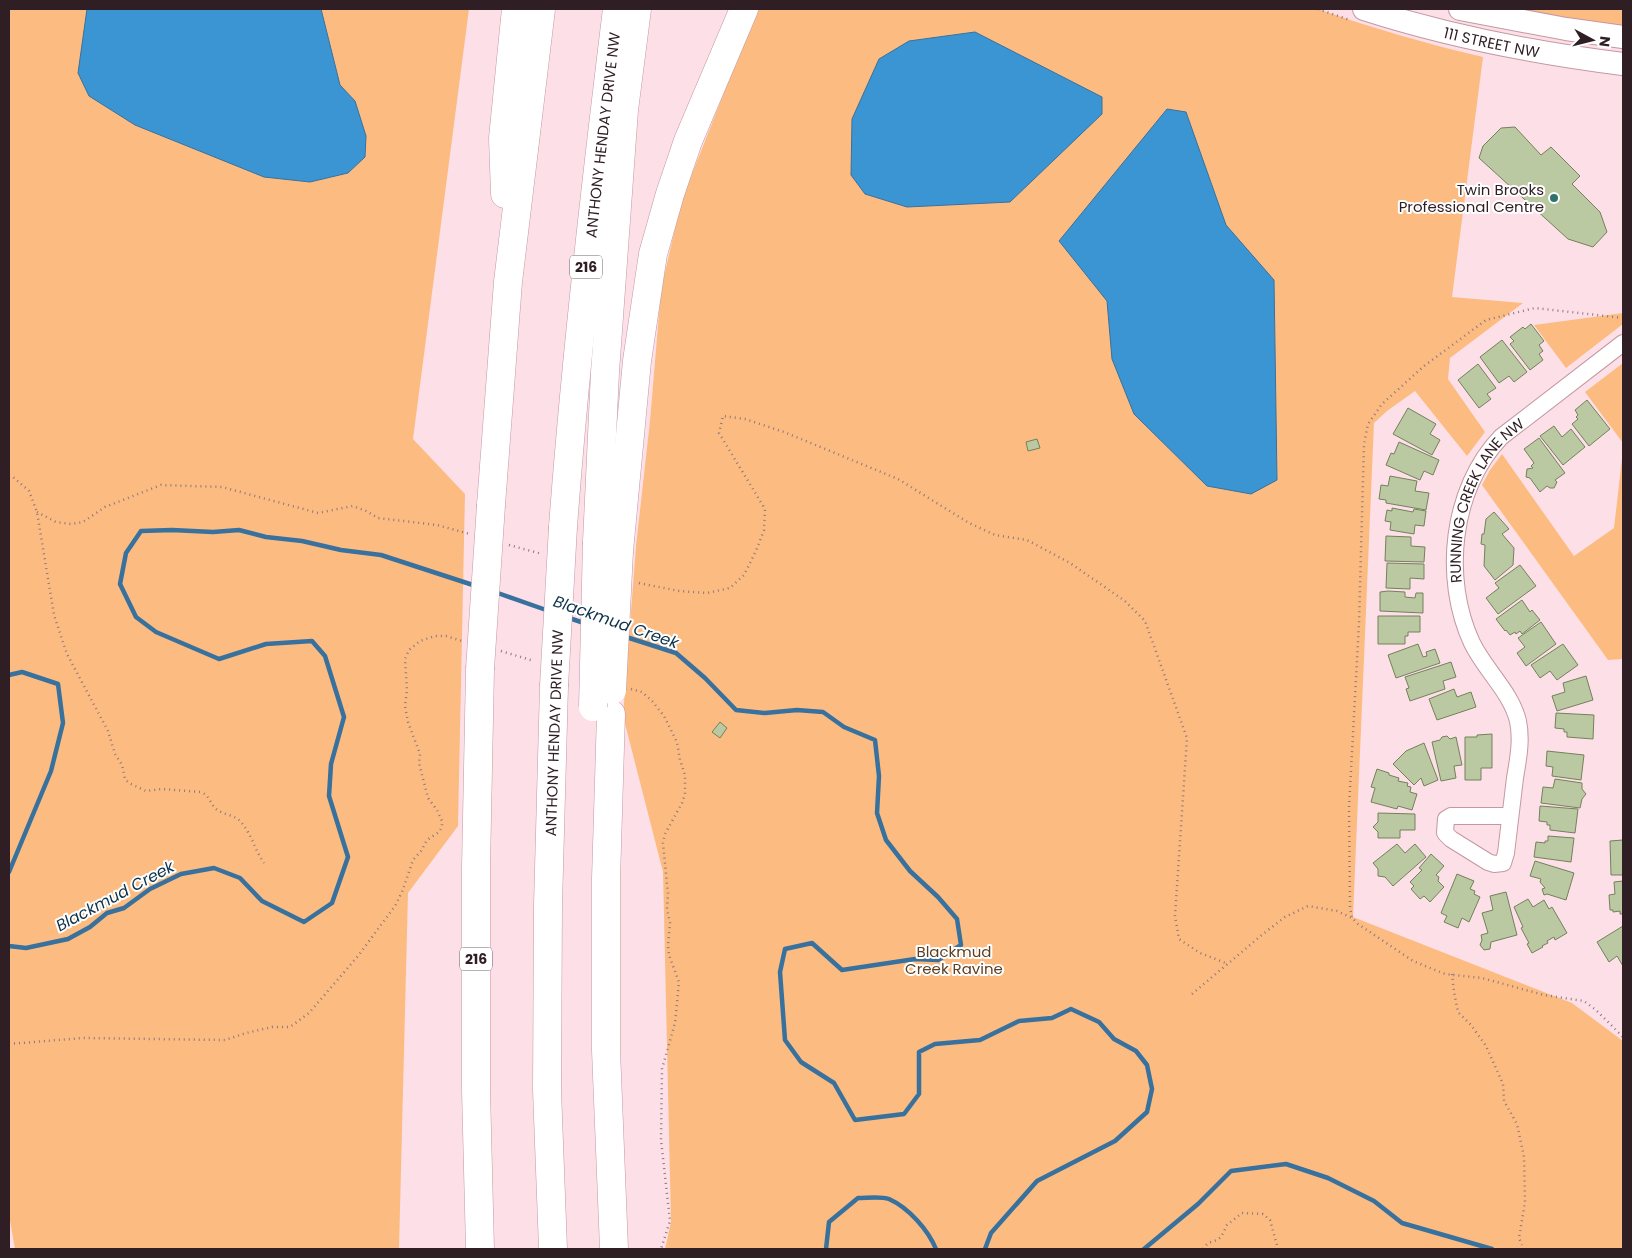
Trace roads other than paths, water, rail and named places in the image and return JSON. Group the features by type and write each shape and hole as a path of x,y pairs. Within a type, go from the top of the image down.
{"highway":[{"path":"508,282 503,138 516,9"},
{"name":"216","path":"480,1249 476,1090 476,866 480,669 508,282 541,9"},
{"name":"ANTHONY HENDAY DRIVE NW","path":"553,1249 547,1090 548,905 554,686 562,527 586,267 617,9"},
{"path":"614,1249 606,1050 606,879 602,710 608,546 605,372 623,120 637,9"},
{"path":"608,546 653,254 670,194 688,141 744,9"}],"main road":[{"name":"111 STREET NW","path":"1364,9 1470,39 1560,56 1623,64"},
{"name":"111 STREET NW","path":"1460,9 1566,29 1623,37"}],"street":[{"name":"RUNNING CREEK LANE NW","path":"1510,816 1519,750 1519,725 1513,706 1480,658 1466,625 1456,575 1458,525 1461,508 1476,469 1484,455 1497,441 1623,343"}],"water":[{"path":"87,9 321,9 340,85 355,101 366,136 365,157 348,173 310,182 264,177 135,125 89,96 78,73"},
{"path":"975,32 1102,97 1102,114 1010,202 907,207 865,194 851,175 852,119 879,59 909,41"},
{"path":"1167,109 1186,112 1226,225 1274,280 1277,480 1251,494 1207,486 1134,414 1112,359 1107,301 1059,241"}],"waterway":[{"name":"Blackmud Creek","path":"9,946 26,948 68,939 90,927 107,913 124,908 150,889 181,874 214,868 240,878 262,901 304,922 332,903 348,857 329,796 331,764 344,717 325,656 312,641 266,644 219,659 156,632 136,617 120,584 126,553 141,531 213,532 239,530 266,537 302,541 341,550 381,555 476,586"},
{"name":"Blackmud Creek","path":"495,592 549,611"},
{"name":"Blackmud Creek","path":"566,617 587,624"},
{"name":"Blackmud Creek","path":"623,636 676,653 705,678 736,710 765,713 797,710 823,712 844,727 875,740 879,776 877,813 886,840 910,871 938,897 957,919 961,945 938,960 915,959 842,970 812,943 785,949 780,972 785,1040 801,1062 834,1083 855,1120 904,1114 919,1094 919,1052 935,1044 980,1040 1019,1021 1052,1018 1071,1009 1099,1022 1114,1039 1136,1051 1147,1065 1152,1089 1147,1112 1115,1141 1037,1181 991,1233 985,1249"},
{"name":"Blackmud Creek","path":"9,675 22,672 58,684 63,723 51,771 9,872"},
{"name":"Blackmud Creek","path":"1144,1249 1198,1204 1231,1171 1286,1164 1328,1178 1374,1201 1402,1223 1492,1249"},
{"name":"Blackmud Creek","path":"826,1249 829,1222 858,1198 878,1197 889,1199 911,1214 923,1227 936,1249"}],"place":[{"name":"Twin Brooks Professional Centre","path":"1554,198"}],"park label":[{"name":"Blackmud Creek Ravine","path":"954,960"}]}
